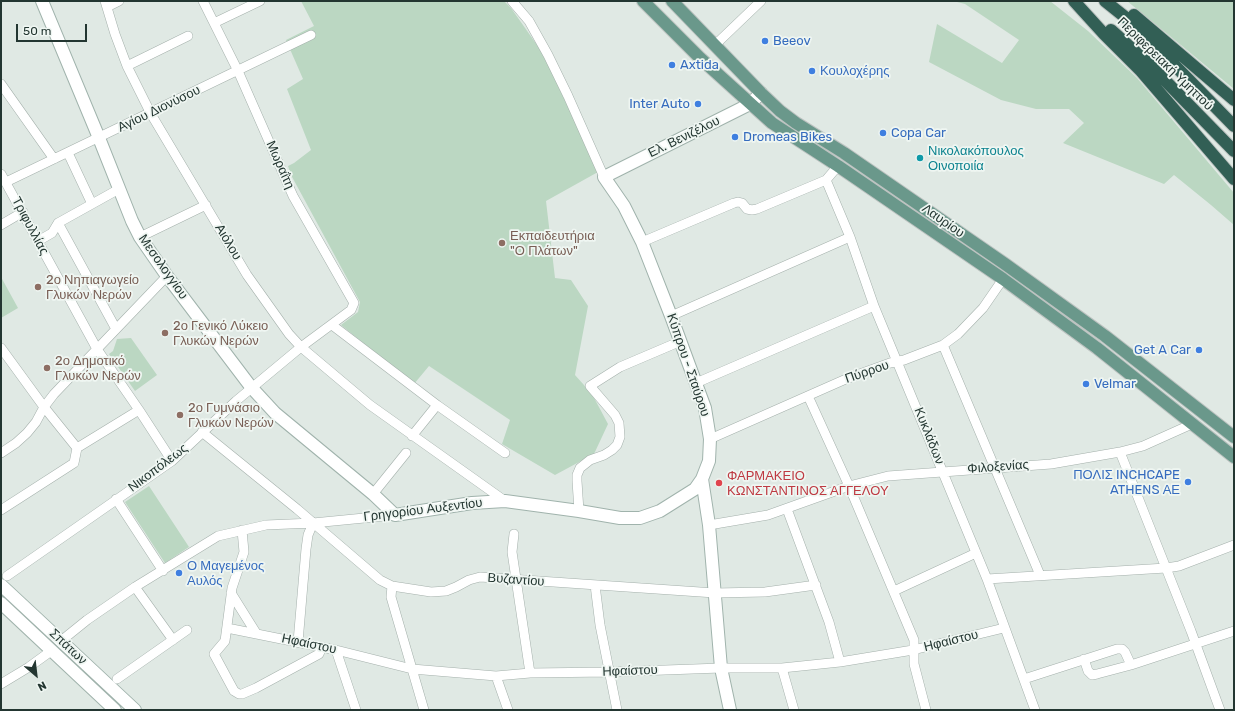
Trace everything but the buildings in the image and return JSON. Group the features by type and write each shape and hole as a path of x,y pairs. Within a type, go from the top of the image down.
{"highway":[{"name":"Περιφερειακή Υμηττού","path":"1074,1 1125,42 1148,63 1234,151"},
{"path":"1074,1 1141,71 1234,179"},
{"name":"Περιφερειακή Υμηττού","path":"1105,1 1135,25 1234,126"},
{"path":"1115,1 1161,37 1234,100"}],"main road":[{"name":"Λαυρίου","path":"643,1 700,58 772,123 838,166 1003,279 1097,348 1234,457"},
{"name":"Λαυρίου","path":"672,1 780,111 796,123 844,153 1105,336 1234,437"}],"street":[{"name":"Μεσολογγίου","path":"42,1 132,221 140,237 167,276 251,387 275,413 373,494 395,515"},
{"path":"106,4 119,1"},
{"name":"Μωραΐτη","path":"203,1 238,71 293,196 354,303"},
{"path":"214,23 260,1"},
{"path":"512,1 529,21 548,55 604,177"},
{"path":"715,45 761,1"},
{"name":"Αιόλου","path":"106,4 127,66 151,114 247,275 275,316 300,347 370,405 505,501"},
{"name":"Αγίου Διονύσου","path":"6,182 151,114 311,35"},
{"path":"127,66 188,36"},
{"path":"1,84 54,159"},
{"name":"Ελ. Βενιζέλου","path":"604,177 750,104 761,93"},
{"path":"68,153 92,204"},
{"path":"642,242 734,203 742,203 747,209 757,209 826,180 838,166"},
{"name":"Τριφυλλίας","path":"1,174 97,349 140,410 172,461"},
{"name":"Κύπρου - Σταύρου","path":"604,177 624,206 642,242 681,341 705,408 710,439 709,460 702,479 709,525 721,668 730,710"},
{"name":"Κυκλάδων","path":"826,180 850,237 874,306 987,579 1035,710"},
{"path":"38,241 52,233 58,223 119,189"},
{"path":"140,237 206,205"},
{"path":"1,224 23,212"},
{"path":"58,223 116,329"},
{"path":"671,316 850,237"},
{"path":"1,453 16,443 27,433 36,422 44,407 58,390 167,276"},
{"name":"Πύρρου","path":"710,439 846,378 890,363 898,362 944,345 958,334 983,308 1003,279"},
{"name":"Νικοπόλεως","path":"4,580 116,499 172,461 251,387 300,347 351,310 354,303"},
{"path":"696,383 874,306"},
{"path":"332,325 437,405 505,452"},
{"path":"579,511 577,481 580,468 590,460 604,455 612,450 620,437 619,423 615,415 590,386 620,367 681,341"},
{"path":"944,345 1040,575"},
{"path":"1,348 44,407 78,448"},
{"path":"808,396 849,486 914,640 914,664 926,710"},
{"path":"412,436 437,405"},
{"path":"1,510 74,464 78,448 140,410"},
{"name":"Φιλοξενίας","path":"709,525 768,515 849,486 888,476 1051,464 1120,452 1143,446 1192,424"},
{"name":"Βυζαντίου","path":"202,432 313,522 380,580 392,586 432,592 446,591 469,580 480,577 715,593 765,592 816,585"},
{"path":"373,494 406,452"},
{"path":"1120,452 1196,644 1220,710"},
{"name":"Γρηγορίου Αυξεντίου","path":"61,641 135,587 218,536 266,525 395,515 472,503 505,501 630,519 648,516 660,511 695,489 702,479"},
{"path":"116,499 163,571"},
{"path":"786,509 816,585 829,622 840,662"},
{"path":"298,642 307,542 310,527 313,522"},
{"path":"242,530 244,552 233,584 224,642 214,655 234,691 242,694 319,654 322,647"},
{"path":"514,534 512,552 530,673"},
{"path":"987,579 1166,568 1179,566 1234,545"},
{"path":"894,591 976,553"},
{"name":"Σπάτων","path":"4,580 61,641 135,710"},
{"path":"595,585 600,625 617,710"},
{"path":"392,586 391,597 424,710"},
{"path":"135,587 172,640"},
{"path":"231,593 256,633"},
{"name":"Σπάτων","path":"1,603 115,710"},
{"name":"Ηφαίστου","path":"227,628 336,650 412,669 496,676 530,673 721,668 782,668 840,662 913,650 1004,628"},
{"path":"117,679 187,630"},
{"path":"1084,659 1088,671 1092,675 1131,665 1234,631"},
{"path":"1024,679 1117,649 1122,649 1125,652 1131,665"},
{"path":"336,650 355,710"},
{"path":"1,684 29,667 51,651"},
{"path":"782,668 794,710"},
{"path":"496,676 508,710"}],"green space":[{"path":"301,1 504,1 511,8 544,55 598,172 546,201 555,278 571,280 588,306 575,375 592,394 608,424 594,454 555,475 502,444 510,420 429,366 414,384 341,325 358,312 360,302 291,175 288,166 311,150 287,89 303,79 286,40 314,26"},
{"path":"953,1 1050,1 1088,31 1137,78 1234,193 1234,225 1174,175 1164,184 1063,143 1084,123 1069,109 1036,109 1001,100 929,62 937,24 1002,63 1019,40 965,4"},
{"path":"1127,1 1234,1 1234,89 1176,41"},
{"path":"1,277 18,308 1,318"},
{"path":"131,338 157,375 135,391 109,354 113,351 117,339"},
{"path":"149,486 189,547 165,563 125,502"}],"place":[{"name":"Beeov","path":"765,41"},
{"name":"Axtida","path":"672,65"},
{"name":"Κουλοχέρης","path":"812,71"},
{"name":"Inter Auto","path":"698,104"},
{"name":"Copa Car","path":"883,133"},
{"name":"Dromeas Bikes","path":"735,137"},
{"name":"Νικολακόπουλος Οινοποιία","path":"920,158"},
{"name":"Εκπαιδευτήρια \"Ο Πλάτων\"","path":"502,243"},
{"name":"2ο Νηπιαγωγείο Γλυκών Νερών","path":"38,287"},
{"name":"2ο Γενικό Λύκειο Γλυκών Νερών","path":"165,333"},
{"name":"Get A Car","path":"1199,350"},
{"name":"2ο Δημοτικό Γλυκών Νερών","path":"47,368"},
{"name":"Velmar","path":"1086,384"},
{"name":"2ο Γυμνάσιο Γλυκών Νερών","path":"180,415"},
{"name":"ΠΟΛΙΣ INCHCAPE ATHENS ΑΕ","path":"1188,482"},
{"name":"ΦΑΡΜΑΚΕΙΟ ΚΩΝΣΤΑΝΤΙΝΟΣ ΑΓΓΕΛΟΥ","path":"719,483"},
{"name":"Ο Μαγεμένος Αυλός","path":"179,573"}]}
